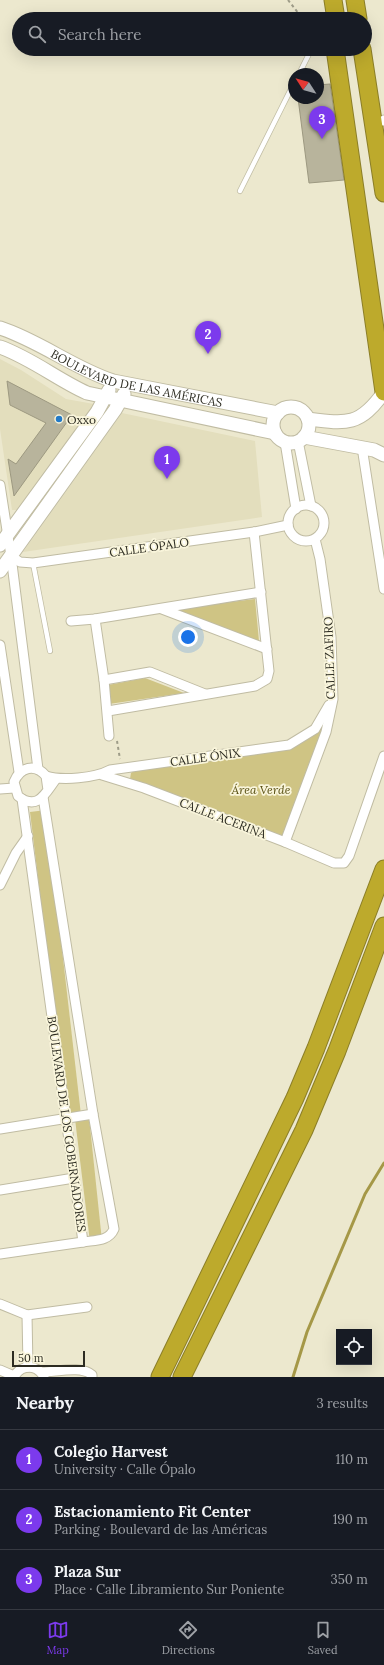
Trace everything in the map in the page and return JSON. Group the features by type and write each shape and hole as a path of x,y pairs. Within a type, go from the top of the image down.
{"highway":[{"path":"330,0 330,12"},
{"path":"333,0 335,12"},
{"path":"355,0 357,12"},
{"path":"335,56 384,392"},
{"path":"341,56 384,332"},
{"path":"363,56 384,193"},
{"path":"367,79 384,122"},
{"path":"160,1377 295,1098 316,1048 384,869"},
{"path":"182,1377 304,1130 337,1051 384,926"}],"main road":[{"name":"BOULEVARD DE LAS AMÉRICAS","path":"0,328 17,334 94,374 113,381 278,413"},
{"name":"BOULEVARD DE LAS AMÉRICAS","path":"0,347 16,354 66,384 88,393 275,433"},
{"path":"4,540 106,398 113,381"},
{"path":"0,571 120,401 128,384"},
{"path":"308,420 335,423 354,420 370,411 384,392"},
{"path":"301,439 308,428 308,420 305,414 295,408 283,409 278,413 273,422 277,437 285,442 301,439 362,447 384,454"}],"street":[{"path":"301,439 311,506"},
{"path":"285,442 296,509"},
{"path":"362,447 384,589"},
{"path":"0,485 4,540 11,556 38,769"},
{"path":"306,505 311,506 321,512 323,518 323,530 315,539 304,541 293,536 288,525 289,519 296,509 306,505"},
{"name":"CALLE ÓPALO","path":"11,556 20,562 33,563 254,532 288,525"},
{"path":"108,711 255,686 267,680 269,671 254,532"},
{"name":"CALLE ZAFIRO","path":"285,842 326,732 333,699 331,636 320,558 315,539"},
{"path":"71,621 95,619 261,592"},
{"path":"161,608 267,649"},
{"path":"95,619 108,711 109,736"},
{"path":"0,645 20,772"},
{"path":"104,680 150,672 205,694"},
{"name":"CALLE ÓNIX","path":"46,776 56,779 102,775 110,770 289,745 315,729 333,699"},
{"name":"CALLE ACERINA","path":"102,775 144,788 285,842 334,863 344,863 349,856 384,756"},
{"path":"46,794 46,776 38,769 28,768 20,772 14,782 14,788 22,799 33,802 46,794 56,779"},
{"path":"125,768 123,777 125,783"},
{"path":"0,790 14,788"},
{"name":"BOULEVARD DE LOS GOBERNADORES","path":"22,799 84,1242 106,1238 112,1234 114,1229 93,1114 46,794"},
{"path":"0,885 16,853 28,836"},
{"path":"0,1129 93,1114"},
{"path":"0,1190 74,1178"},
{"path":"0,1254 84,1242"},
{"path":"0,1304 27,1315 87,1307"},
{"path":"27,1315 28,1367"},
{"path":"0,1370 14,1376 18,1371 28,1367 33,1367 43,1375 81,1370 88,1371 92,1377"}],"lane":[{"path":"302,68 308,56"},
{"path":"240,191 288,96"},
{"path":"33,563 50,651"}],"path":[{"path":"288,0 297,12"},
{"path":"109,736 118,741 125,768"}],"shaded area":[{"path":"0,359 21,370 66,399 94,404 17,510 12,510 0,429"},
{"path":"122,413 255,441 262,517 23,552"}],"green space":[{"path":"255,599 259,641 174,609"},
{"path":"145,678 184,693 109,704 108,685"},
{"name":"Área Verde","path":"324,721 319,741 285,840 130,779 131,773 137,769 277,747"},
{"path":"46,810 81,1115 67,1117 30,812"},
{"path":"89,1117 102,1241 90,1242 75,1119"}],"building":[{"path":"324,84 330,84 344,180 309,183 299,104 324,104"},
{"path":"7,381 72,415 14,496 8,459 16,464 46,423 10,405"}],"waterway":[{"path":"293,1377 307,1332 365,1194 384,1163"}],"place":[{"name":"Plaza Sur","path":"322,139"},
{"name":"Estacionamiento Fit Center","path":"208,354"},
{"name":"Oxxo","path":"59,419"},
{"name":"Colegio Harvest","path":"167,479"}]}
